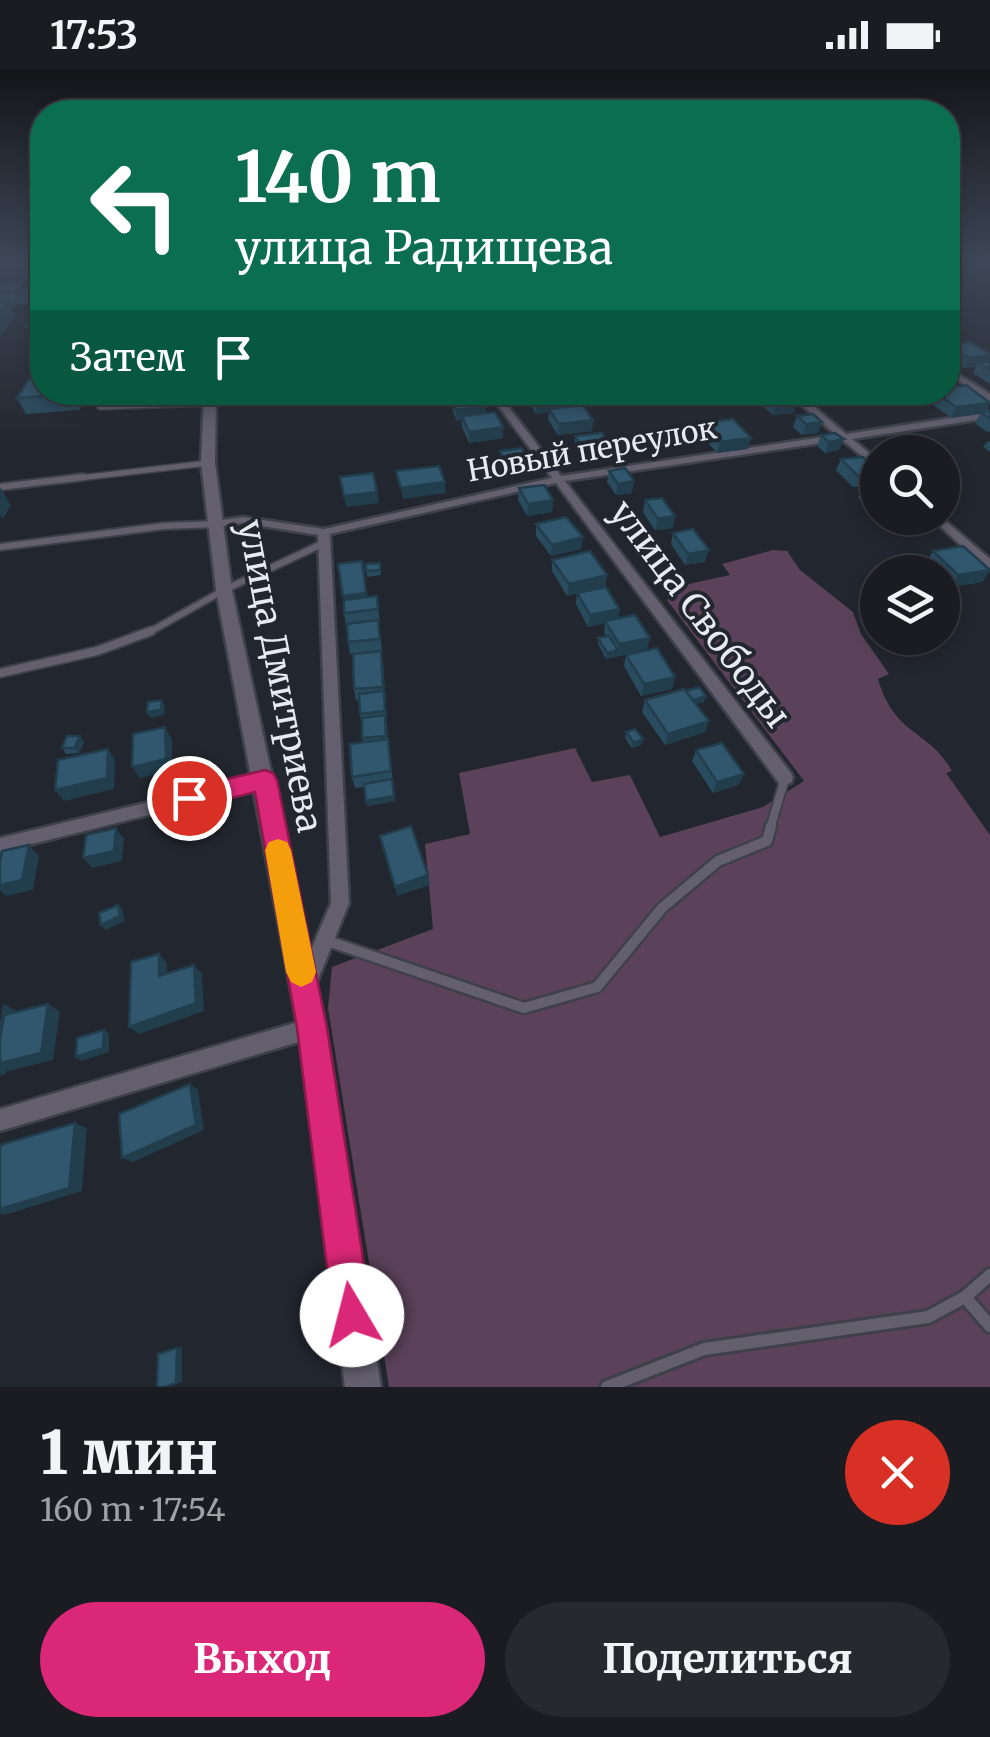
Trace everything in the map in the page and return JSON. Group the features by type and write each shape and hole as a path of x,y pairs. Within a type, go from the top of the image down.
{"street":[{"path":"960,379 990,398"},
{"name":"улица Дмитриева","path":"210,405 208,463 224,590 312,1028 362,1387"},
{"name":"улица Свободы","path":"502,405 785,778"},
{"path":"807,405 860,450"},
{"name":"Новый переулок","path":"215,524 243,520 324,538 560,479 990,415"},
{"path":"956,535 990,565"},
{"path":"304,988 340,903 324,538"},
{"path":"0,846 265,780"},
{"path":"0,1120 312,1028"}],"lane":[{"path":"101,405 124,405"},
{"path":"0,486 208,463"},
{"path":"0,546 164,526 215,524"},
{"path":"0,672 97,651 146,634 324,538"},
{"path":"324,940 524,1008 597,986 662,908 718,861 767,841 785,778"},
{"path":"607,1387 704,1349 928,1317 965,1297 990,1274"},
{"path":"965,1297 990,1326"}],"shaded area":[{"path":"773,550 787,551 800,570 853,612 860,631 860,655 876,655 889,674 878,679 885,698 903,723 943,757 952,771 946,773 990,835 990,1387 389,1387 328,1008 332,967 433,929 425,844 470,834 459,773 575,748 592,782 630,775 660,837 763,807 804,781 667,600 684,585 730,575 722,564"}],"building":[{"path":"969,342 990,355 969,358 960,352 960,343"},
{"path":"30,378 30,397 17,398"},
{"path":"966,385 990,403 956,407 953,405 960,405 960,386"},
{"path":"454,405 486,407 456,410"},
{"path":"583,405 593,420 559,424 549,409"},
{"path":"495,412 503,427 469,432 462,416"},
{"path":"813,414 822,422 806,424 797,416"},
{"path":"733,419 751,438 720,442 703,423"},
{"path":"602,433 612,448 584,451 575,436"},
{"path":"835,433 844,439 829,442 821,435"},
{"path":"522,448 530,463 508,465 500,451"},
{"path":"860,457 860,476 858,476 841,459"},
{"path":"439,466 445,482 401,488 396,471"},
{"path":"625,468 634,481 618,484 609,471"},
{"path":"373,473 377,492 344,496 340,477"},
{"path":"544,485 553,500 528,504 519,488"},
{"path":"662,498 675,516 658,519 645,500"},
{"path":"566,517 583,537 552,545 536,524"},
{"path":"693,529 709,550 688,554 673,533"},
{"path":"963,546 990,570 960,575 960,555 937,555 933,551"},
{"path":"590,551 607,575 569,584 552,560"},
{"path":"362,561 366,593 343,596 338,564"},
{"path":"380,563 380,570 366,571 366,564"},
{"path":"606,587 619,609 590,615 577,593"},
{"path":"377,596 378,609 344,613 344,600"},
{"path":"635,615 650,638 619,644 605,621"},
{"path":"378,620 380,639 348,642 347,624"},
{"path":"609,636 618,650 607,653 598,638"},
{"path":"657,648 675,677 644,684 626,655"},
{"path":"381,651 383,687 354,689 353,654"},
{"path":"699,687 706,696 693,700 686,691"},
{"path":"684,689 709,721 668,734 645,700"},
{"path":"384,691 385,711 360,714 359,694"},
{"path":"162,700 161,710 147,712 148,702"},
{"path":"385,715 386,736 362,738 362,718"},
{"path":"165,727 166,759 132,767 133,734"},
{"path":"635,729 643,739 634,743 626,732"},
{"path":"67,736 80,736 74,748 62,748"},
{"path":"388,739 391,771 352,777 350,744"},
{"path":"722,743 744,774 717,782 696,750"},
{"path":"108,749 107,778 55,790 58,760"},
{"path":"392,779 394,796 366,801 364,784"},
{"path":"411,826 428,875 395,887 380,836"},
{"path":"116,828 114,851 83,858 86,835"},
{"path":"29,845 22,880 0,885 2,851"},
{"path":"118,905 120,916 101,925 99,913"},
{"path":"159,954 159,976 194,965 196,1003 129,1027 131,962"},
{"path":"48,1004 41,1053 0,1063 4,1015"},
{"path":"104,1030 103,1048 76,1057 77,1038"},
{"path":"190,1084 196,1125 122,1158 119,1114"},
{"path":"75,1123 69,1188 0,1209 0,1145"},
{"path":"177,1348 176,1383 157,1387 158,1354"}],"slow traffic":[{"path":"278,850 301,972"}],"route":[{"path":"189,798 265,780 312,1028 352,1315"}]}
